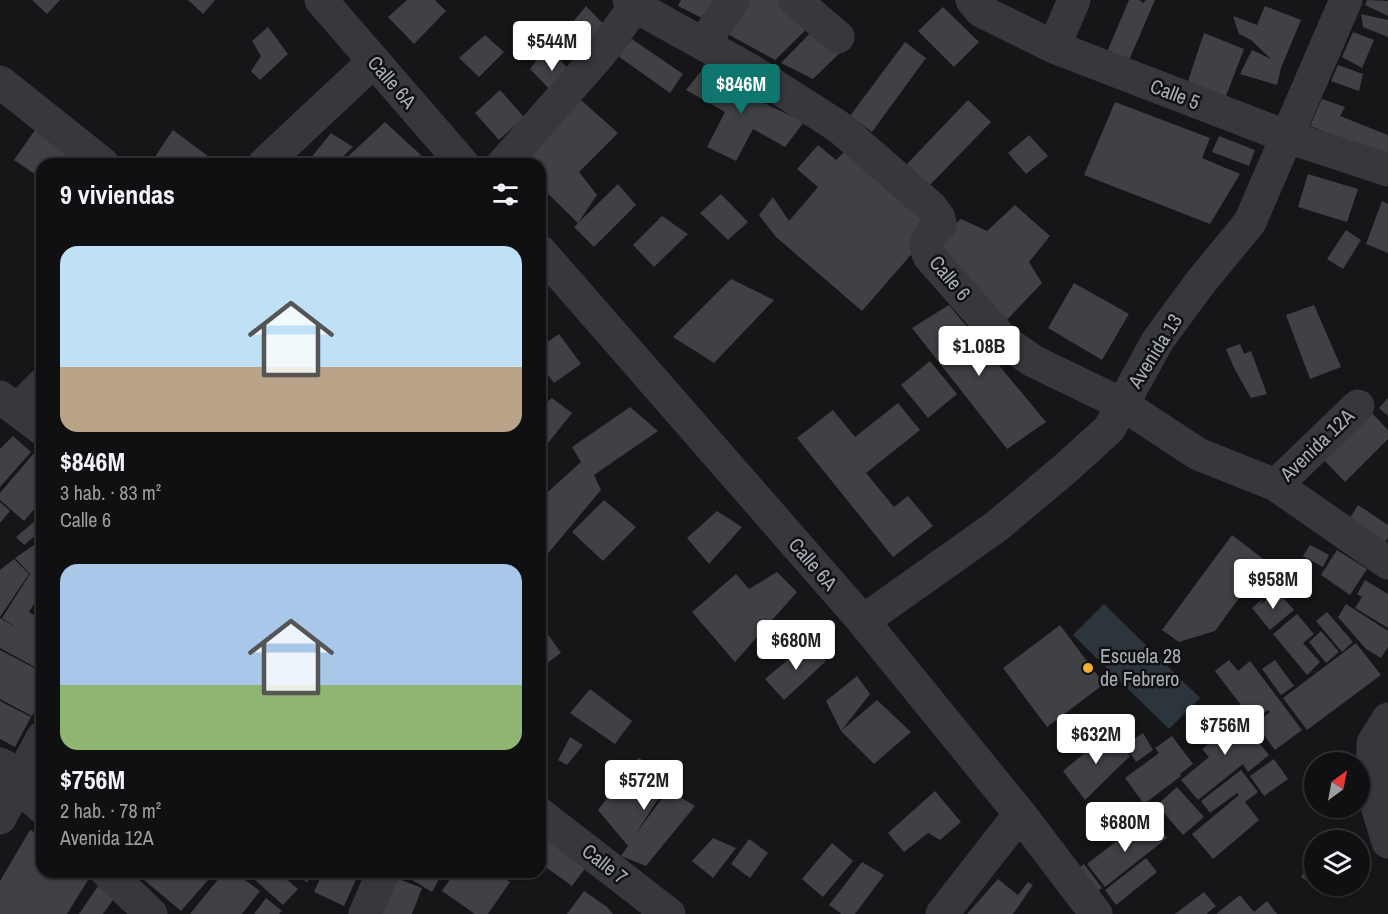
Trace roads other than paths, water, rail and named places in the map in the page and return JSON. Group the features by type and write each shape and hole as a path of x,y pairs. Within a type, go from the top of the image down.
{"street":[{"name":"Calle 6A","path":"321,0 459,158"},
{"path":"704,43 733,0"},
{"path":"795,0 838,37"},
{"name":"Calle 5","path":"972,0 981,11 1054,47 1288,137 1388,170"},
{"path":"1054,47 1074,0"},
{"name":"Avenida 13","path":"862,621 1006,519 1109,429 1158,340 1200,283 1250,222 1346,0"},
{"path":"508,158 600,54 632,3"},
{"name":"Calle 6","path":"632,3 704,43 839,127 931,207 939,218 940,225 927,238 925,247 929,256 1003,340 1033,361 1122,404 1198,454 1276,485 1388,563"},
{"path":"270,158 374,61"},
{"path":"0,82 95,158"},
{"name":"Calle 6A","path":"546,258 862,621 1020,814 1096,914"},
{"path":"20,412 36,392"},
{"name":"Avenida 12A","path":"1276,485 1358,405"},
{"path":"1388,719 1373,743 1373,793 1388,843"},
{"path":"0,818 11,770 36,744"},
{"path":"11,770 36,802"},
{"path":"942,914 1020,814"},
{"name":"Calle 7","path":"546,819 669,914"},
{"path":"113,878 151,914"},
{"path":"365,914 380,878"}],"place":[{"name":"Escuela 28 de Febrero","path":"1088,668"}]}
